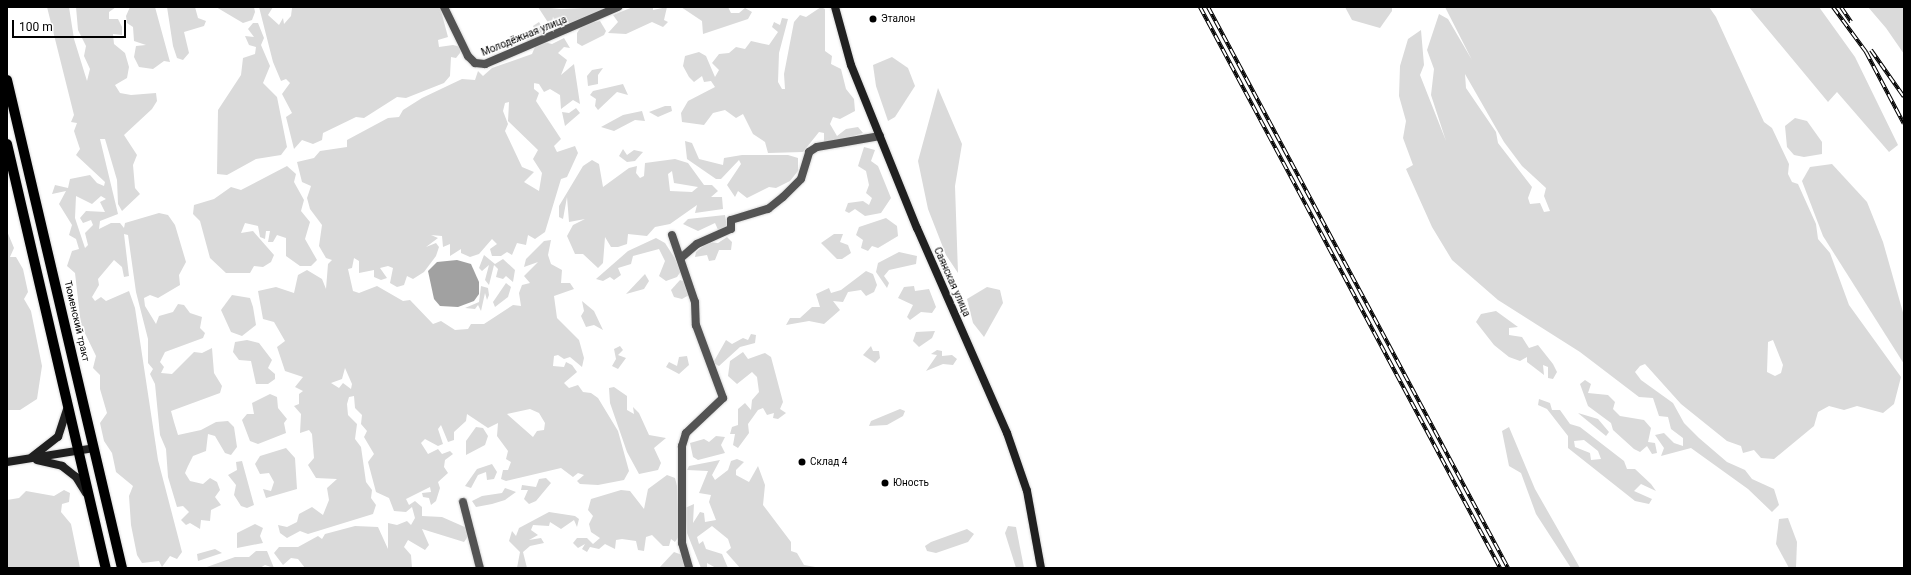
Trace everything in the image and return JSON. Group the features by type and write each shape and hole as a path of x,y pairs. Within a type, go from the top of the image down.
{"main road":[{"name":"Тюменский тракт","path":"7,80 122,568"},
{"path":"7,144 106,568"}],"street":[{"name":"Молодёжная улица","path":"444,7 468,56 475,64 485,64 618,7"},
{"name":"Саянская улица","path":"835,7 850,62 880,136 1007,433 1027,491 1041,568"},
{"path":"682,257 697,244 731,229 731,220 768,209 783,197 801,179 809,152 817,148 880,136"},
{"path":"672,235 682,257 695,302 696,325 723,398 686,433 682,446 682,543 688,568"},
{"path":"30,458 62,431 67,401"},
{"path":"7,462 94,448"},
{"path":"30,458 69,471 81,483 90,503"},
{"path":"464,502 480,568"}],"shaded area":[{"path":"47,7 69,7 74,39 87,81 90,69 84,56 86,46 78,30 76,7 116,7 109,12 109,19 118,19 122,27 122,35 113,34 114,44 125,53 129,67 127,78 115,85 120,93 131,95 156,93 157,101 152,109 124,135 137,155 133,165 135,188 140,194 122,211 118,204 117,180 105,139 100,139 118,214 100,221 99,229 111,223 120,223 124,228 125,223 159,213 168,215 175,225 186,262 179,275 180,285 158,298 150,295 144,298 145,306 156,324 159,316 173,312 178,304 184,305 190,313 202,317 200,328 205,333 203,338 165,352 160,362 164,367 161,373 172,374 194,352 202,353 212,348 214,373 222,386 220,393 171,411 174,422 178,435 201,430 216,422 228,421 234,427 237,447 231,455 225,453 215,436 208,434 206,451 193,456 185,473 190,481 203,484 210,478 217,482 220,490 215,497 221,505 211,510 210,521 201,520 200,529 190,523 186,525 181,520 189,512 183,506 177,507 168,477 166,449 160,435 155,384 150,374 153,369 148,363 148,339 136,292 128,235 124,234 129,276 124,277 122,267 114,260 98,279 99,285 92,297 95,301 101,297 106,301 129,291 135,308 158,460 182,552 177,559 170,556 162,567 159,561 142,563 137,555 131,525 129,496 133,486 116,472 112,453 104,441 100,423 107,413 100,389 100,375 93,368 96,356 81,325 75,273 67,266 72,251 79,249 76,239 69,235 72,225 59,204 66,191 52,194 55,185 68,188 70,179 90,175 97,183 104,186 105,182 76,155 80,149 74,131 77,123 71,122 74,115","holes":["76,196 92,204 101,196 106,199 100,202 105,212 86,211 80,218 83,223 91,220 93,225 85,233 88,245 85,248 75,218"]},
{"path":"130,7 155,7 170,62 164,61 153,69 139,67 134,57 136,46 146,45 134,41 133,27 127,23 126,16"},
{"path":"167,7 195,7 198,18 206,21 204,26 184,32 189,53 183,60 177,58 173,46"},
{"path":"216,7 254,7 255,12 252,20 243,23"},
{"path":"259,7 273,7 268,15 279,25 283,18 284,24 291,16 292,8 440,7 448,37 438,40 439,47 453,45 461,47 460,53 456,58 451,57 450,76 444,83 406,98 397,97 364,118 356,117 323,133 322,140 313,144 302,140 294,149 286,117 292,113 282,94 290,83 286,79 281,81 273,62"},
{"path":"538,7 561,9 606,7 603,12 560,30 551,27"},
{"path":"633,7 653,7 653,10 667,7 664,20 668,22 663,27 652,22 626,34 608,33 618,22 613,15"},
{"path":"681,7 728,7 731,13 739,13 745,8 752,12 748,19 703,34 702,21"},
{"path":"821,7 825,9 825,51 832,56 831,64 841,69 846,89 854,99 855,111 840,119 833,117 830,124 837,136 846,129 858,127 863,133 835,142 824,142 824,133 819,132 803,152 768,153 765,142 753,134 743,114 736,118 725,110 713,113 704,125 682,122 681,113 688,101 715,87 711,81 704,82 702,76 694,82 689,77 683,66 685,56 699,52 706,56 715,77 719,70 712,63 719,54 729,53 736,47 745,49 751,41 769,45 778,32 772,27 774,22 780,25 782,18 788,19 779,53 778,82 782,89 785,89 784,74 794,22 800,15 806,17"},
{"path":"1345,7 1392,7 1392,11 1380,28 1352,20"},
{"path":"1445,7 1709,7 1716,17 1764,122 1772,128 1789,164 1788,174 1792,182 1798,184 1816,224 1818,239 1830,253 1849,305 1901,377 1894,404 1883,413 1857,406 1844,410 1829,406 1818,412 1814,426 1774,459 1761,458 1754,450 1743,453 1741,446 1727,441 1681,404 1645,364 1640,366 1635,372 1641,380 1673,403 1684,423 1727,462 1745,470 1752,479 1774,489 1779,505 1772,512 1748,489 1691,448 1661,456 1664,448 1655,435 1664,433 1674,443 1683,446 1683,438 1671,429 1668,417 1659,416 1653,398 1639,397 1580,352 1498,300 1452,260 1432,227 1406,169 1413,165 1403,138 1406,121 1399,96 1400,66 1408,39 1421,30 1424,65 1420,75 1446,141 1431,95 1434,69 1427,50 1439,14 1448,19 1472,60","holes":["1465,74 1504,142 1522,166 1546,188 1544,196 1550,211 1544,212 1540,203 1530,204 1528,198 1532,187 1498,143 1496,132 1466,88","1773,340 1783,365 1781,373 1775,376 1767,372 1768,342"]},
{"path":"1749,7 1819,7 1855,57 1898,145 1889,152 1837,92 1828,102"},
{"path":"1868,7 1904,7 1904,54 1886,28"},
{"path":"600,21 606,31 604,35 582,46 577,43 577,33 583,24"},
{"path":"539,22 547,36 534,42 525,41 525,36 536,32 533,26"},
{"path":"253,23 258,23 264,38 261,45 270,66 263,83 277,97 287,147 281,155 256,159 227,175 217,174 218,110 241,75 243,58 255,54 256,47 249,45 245,36 254,37 248,29"},
{"path":"564,38 570,48 564,47 558,53 567,60 561,75 574,64 580,104 573,100 561,109 560,95 550,89 544,92 539,84 534,83 534,89 539,93 536,101 561,139 554,146 557,152 575,146 578,153 567,177 561,179 545,232 535,239 528,235 526,245 517,243 512,255 507,252 501,256 492,256 490,249 497,244 492,239 479,254 470,257 461,253 461,249 450,256 450,244 443,247 442,236 431,235 438,238 426,247 436,243 439,247 436,256 424,272 413,279 407,276 404,285 397,287 390,283 393,268 388,266 380,268 387,278 381,280 374,277 374,270 359,273 359,261 354,258 352,268 348,269 353,291 359,293 377,286 403,301 410,300 433,324 441,321 455,330 468,329 471,324 484,324 513,305 521,306 519,293 522,285 530,283 524,276 538,262 524,267 526,259 544,241 551,240 548,255 551,264 562,270 561,283 570,283 574,289 554,296 557,318 579,340 584,358 582,367 570,357 564,359 558,355 554,356 553,366 564,367 566,362 572,365 577,372 564,383 569,388 578,385 583,392 591,393 598,398 618,431 629,471 624,480 598,485 580,484 577,481 584,475 578,473 573,477 561,468 506,481 501,479 503,470 508,470 511,462 506,459 508,451 497,436 498,423 488,428 467,414 466,421 454,432 454,440 448,442 441,425 438,429 443,444 438,446 425,439 421,443 428,454 438,449 442,454 450,451 453,454 445,460 444,467 448,473 438,482 440,488 436,501 431,505 429,498 423,497 422,493 431,492 430,487 406,499 409,505 415,501 422,507 422,516 442,517 467,528 469,535 464,542 422,529 429,545 425,550 408,540 404,547 411,555 412,568 305,568 298,559 291,558 283,565 274,553 279,547 298,547 318,536 322,539 325,534 355,526 378,527 388,549 388,523 397,525 407,521 411,525 415,518 412,507 406,512 394,511 389,498 376,492 368,462 374,454 364,437 367,431 361,424 362,415 355,408 354,396 349,397 347,404 348,415 357,424 355,439 361,447 366,482 372,490 371,498 376,505 373,514 308,534 300,531 287,538 280,533 278,525 287,527 297,522 299,514 312,507 323,515 329,500 327,488 337,479 316,478 308,465 314,458 312,434 309,430 300,433 301,414 294,406 299,404 299,394 303,391 295,387 303,377 285,371 277,347 285,341 274,322 263,319 258,291 276,287 294,293 298,275 307,270 322,279 326,289 328,264 332,260 326,258 319,246 322,225 310,209 307,198 311,186 302,182 297,162 314,158 320,151 347,147 347,140 388,118 399,117 403,110 422,98 462,79 475,80 478,71 483,76 492,68 532,54 535,47 544,42 552,44","holes":["509,102 508,121 538,150 533,159 542,173 539,191 524,182 534,172 522,167 505,131 508,124 503,111 505,103","345,368 352,384 351,389 343,383 339,388 331,383 342,379","530,409 539,413 545,423 544,430 537,431 533,437 507,414"]},
{"path":"892,57 908,68 915,86 895,117 888,121 876,86 873,65"},
{"path":"603,68 598,75 598,84 588,86 587,76 592,70"},
{"path":"623,84 628,95 617,92 598,110 595,106 596,99 590,95 593,91"},
{"path":"938,88 962,144 955,186 958,273 946,255 928,209 918,161"},
{"path":"665,106 671,106 672,111 658,117 649,112"},
{"path":"576,108 580,113 565,126 562,112 569,113"},
{"path":"642,111 645,121 635,120 614,131 601,127 623,115"},
{"path":"1795,118 1807,121 1822,142 1822,154 1804,157 1794,155 1787,147 1785,126"},
{"path":"685,141 692,143 699,159 723,165 724,158 742,155 788,155 798,158 798,171 790,181 776,188 769,187 747,198 738,191 735,197 727,185 741,164 739,160 721,179 716,179 687,159"},
{"path":"864,147 875,150 871,161 878,166 891,198 881,213 865,216 855,209 849,213 845,211 848,203 863,201 869,205 872,198 866,193 869,185 866,171 858,166"},
{"path":"623,149 627,155 634,150 643,152 635,161 627,162 619,156"},
{"path":"675,159 688,163 704,185 712,185 718,191 711,197 722,197 723,209 695,213 697,205 670,224 655,227 647,236 628,234 627,244 618,247 611,247 605,237 603,263 598,268 583,254 575,254 567,236 573,225 585,219 569,222 567,197 563,219 559,217 559,206 583,166 592,160 599,164 603,187 629,168 637,166 636,173 640,178 644,176 645,163","holes":["672,171 674,183 698,187 692,192 670,191 668,174"]},
{"path":"1832,164 1867,202 1883,242 1904,316 1904,364 1823,236 1802,181 1810,167"},
{"path":"287,166 296,174 294,182 304,200 301,211 310,222 305,239 317,260 311,266 300,266 286,256 286,238 277,235 273,242 268,242 270,231 266,231 265,239 260,237 258,226 245,223 241,233 253,231 274,255 271,262 263,267 254,266 250,273 226,273 210,258 200,221 193,214 194,205 214,199 231,187 241,190"},
{"path":"725,215 727,228 719,232 715,223 698,231 683,224 688,219"},
{"path":"886,218 897,226 898,236 878,248 872,246 868,251 861,248 863,240 856,235 859,227"},
{"path":"7,231 14,248 10,257 16,257 23,269 28,292 24,299 31,311 42,366 37,399 20,410 7,410"},
{"path":"834,234 843,234 840,242 848,245 851,253 842,259 837,259 821,243"},
{"path":"727,237 732,242 731,250 719,250 715,260 709,261 707,255 695,257 696,252 708,242 718,243"},
{"path":"656,238 665,243 674,257 681,271 677,277 666,281 659,276 665,261 659,249 633,256 631,264 618,268 621,275 614,280 610,277 603,281 596,279 628,251"},
{"path":"899,252 917,256 916,264 889,270 884,276 889,283 887,288 876,272 878,263"},
{"path":"484,255 495,264 503,259 515,270 513,282 506,276 503,279 496,277 498,269 494,265 489,285 485,280 489,265 482,271 479,268"},
{"path":"457,260 471,264 479,282 479,294 474,301 458,307 440,306 434,299 428,271 437,262"},
{"path":"866,271 873,274 877,285 874,292 866,296 861,290 848,292 843,302 833,301 840,310 824,324 809,321 786,325 790,318 800,318 812,307 820,307 816,294 829,288 831,293 841,290"},
{"path":"645,274 649,281 644,289 626,294"},
{"path":"680,280 685,282 689,295 682,299 674,297 671,290"},
{"path":"506,283 511,287 508,297 495,307 493,302"},
{"path":"481,286 488,288 489,295 487,300 485,293 481,311 478,305 475,309 465,308 479,302"},
{"path":"914,286 915,291 929,289 936,307 932,313 921,312 910,320 907,317 913,305 898,298 904,287"},
{"path":"987,287 1000,290 1003,303 984,337 973,323 967,299"},
{"path":"232,295 250,298 253,307 256,325 242,336 231,332 221,310"},
{"path":"582,301 594,311 603,330 594,325 586,327 581,316 584,311"},
{"path":"1496,311 1518,327 1509,328 1509,335 1522,337 1529,348 1538,345 1553,364 1557,372 1553,379 1548,378 1548,367 1543,365 1544,375 1527,362 1527,357 1520,361 1509,357 1494,345 1476,322 1481,314"},
{"path":"935,331 932,338 919,347 913,341 916,332"},
{"path":"751,334 756,335 755,343 740,347 719,366 713,363 726,340 732,344 743,338 748,340"},
{"path":"247,340 259,343 272,360 268,368 275,374 275,379 268,384 256,384 251,361 239,360 233,352 235,342"},
{"path":"620,346 623,350 618,355 626,358 618,369 612,366 616,359 614,349"},
{"path":"871,346 873,351 879,351 880,358 875,363 863,355"},
{"path":"937,350 942,351 942,356 952,355 957,359 953,365 943,364 926,371 937,355 931,354"},
{"path":"743,352 748,359 765,353 771,357 783,402 780,409 786,413 778,419 773,418 774,413 767,415 763,408 758,410 748,424 749,433 738,448 733,445 735,434 730,434 732,427 738,425 738,409 745,403 751,410 752,400 759,392 757,377 752,372 737,384 728,376 730,361"},
{"path":"687,356 689,365 679,374 666,367 669,362 677,366 679,357"},
{"path":"1585,380 1591,384 1588,393 1608,395 1615,402 1613,409 1620,416 1644,420 1651,428 1648,442 1655,443 1657,453 1652,454 1647,446 1640,452 1634,449 1613,430 1611,423 1588,406 1580,384"},
{"path":"614,387 627,396 627,410 634,414 633,407 639,413 649,435 666,438 654,448 661,463 658,470 639,474 627,452 610,403 609,388"},
{"path":"270,394 277,397 278,408 287,419 284,423 286,433 258,444 250,441 242,420 247,414 254,414 252,403"},
{"path":"1539,399 1550,403 1552,410 1560,410 1570,424 1580,427 1624,461 1627,469 1635,469 1651,484 1656,491 1641,484 1634,491 1652,499 1649,504 1635,501 1568,448 1568,436 1547,409 1538,405","holes":["1584,440 1598,451 1601,459 1591,460 1590,453 1575,447 1574,441"]},
{"path":"900,409 905,411 903,416 887,425 869,426 871,421"},
{"path":"1578,413 1598,419 1609,432 1606,436"},
{"path":"476,427 483,428 488,436 485,445 466,455 466,441"},
{"path":"1509,427 1535,489 1580,568 1571,568 1536,514 1521,473 1509,466 1502,431"},
{"path":"716,436 725,437 721,445 725,453 698,460 693,457 690,443 704,439 709,442"},
{"path":"286,448 295,458 297,489 266,498 263,489 271,491 274,482 269,473 260,474 255,464 260,456"},
{"path":"737,459 744,462 736,470 736,475 749,482 758,466 765,485 763,505 791,542 791,551 797,553 804,565 821,568 740,568 726,552 731,548 728,539 712,526 697,537 699,544 703,541 706,549 722,554 728,568 716,568 707,563 707,568 701,568 687,533 685,508 694,504 693,523 700,512 704,513 705,522 716,520 709,502 711,495 699,493 708,471 687,470 689,466 720,460 712,475 715,480 728,470 731,461"},
{"path":"242,461 254,505 247,508 241,506 234,495 236,485 228,475 237,470 236,462"},
{"path":"492,464 497,472 494,479 487,480 486,472 478,475 471,488 465,486 477,469"},
{"path":"667,475 675,478 677,486 679,536 675,542 671,539 669,546 663,546 652,535 646,537 644,551 638,550 636,541 622,539 616,540 615,549 605,544 599,549 590,547 587,552 582,549 585,544 578,548 573,543 577,538 587,538 593,544 600,538 591,532 589,524 593,516 588,510 591,499 621,490 630,491 644,509 648,489"},
{"path":"546,478 551,483 536,501 529,504 524,499 528,490 521,490 522,485 536,487 539,479"},
{"path":"505,488 516,492 505,500 492,504 476,507 472,501 482,496 502,493"},
{"path":"64,490 70,493 69,502 62,504 61,512 71,524 80,568 7,568 7,500 19,498 26,491 54,496"},
{"path":"549,512 575,516 579,519 577,527 574,520 561,529 550,522 549,526 533,525 531,530 538,535 529,540 541,538 544,543 530,546 523,552 527,568 517,568 520,552 509,541 512,531 516,536 519,528"},
{"path":"1788,518 1797,542 1796,568 1789,568 1776,544 1779,519"},
{"path":"255,524 263,528 260,536 263,543 237,548 237,533"},
{"path":"1008,526 1016,527 1024,568 1016,568 1005,533"},
{"path":"967,529 974,534 968,542 936,553 927,551 925,546 931,542"},
{"path":"215,549 222,553 198,561 197,554"},
{"path":"256,551 267,551 274,568 265,565 260,568 204,568 235,557 249,557"},
{"path":"674,552 685,556 686,568 659,568"}],"railway":[{"path":"1200,7 1500,568"},
{"path":"1208,7 1508,568"},
{"path":"1833,7 1866,52 1904,124"},
{"path":"1841,7 1851,22"},
{"path":"1871,50 1904,97"}],"place":[{"name":"Эталон","path":"873,19"},
{"name":"Склад 4","path":"802,462"},
{"name":"Юность","path":"885,483"}]}
